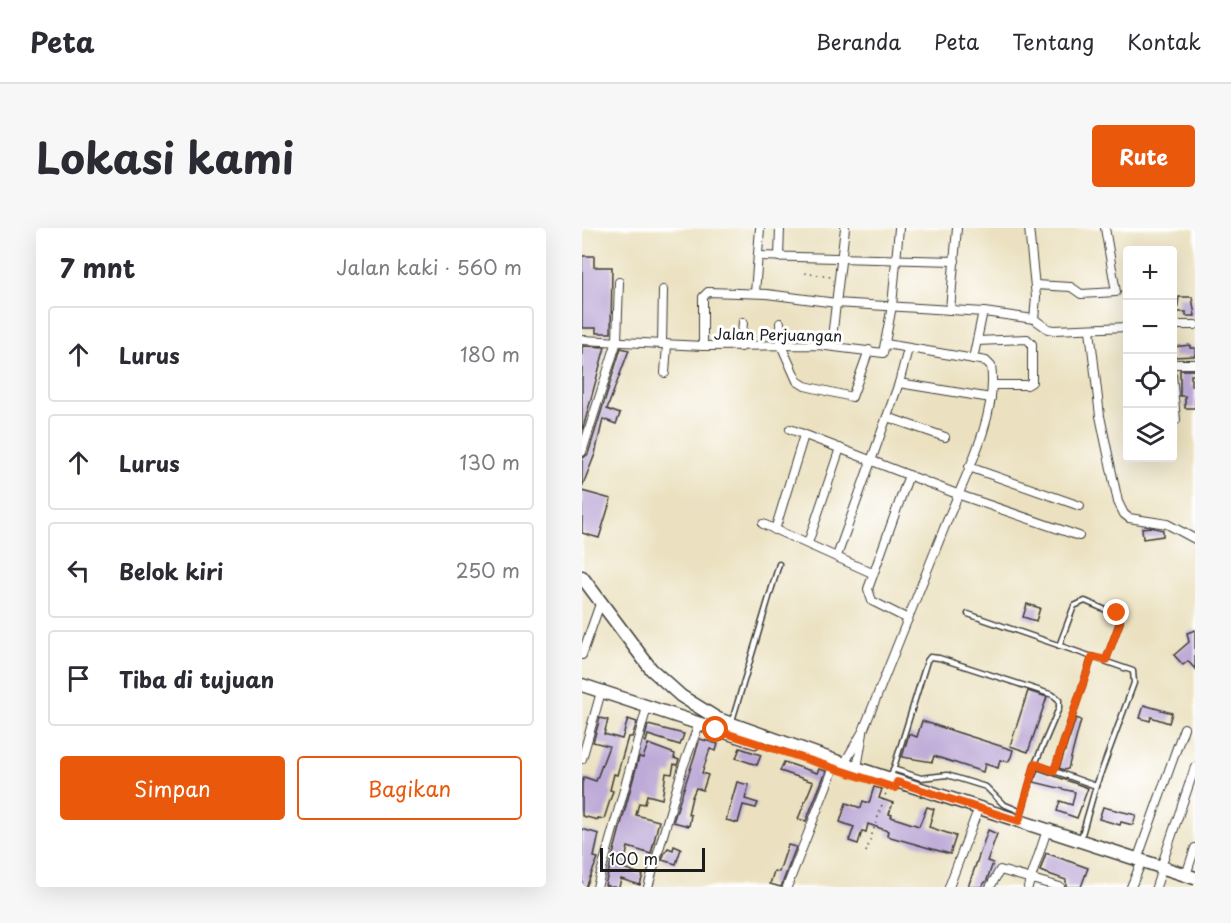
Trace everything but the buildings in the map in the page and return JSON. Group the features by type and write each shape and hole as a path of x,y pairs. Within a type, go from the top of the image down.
{"main road":[{"path":"582,577 637,653 664,681 699,708 731,725 893,781 976,815 1108,854 1138,864 1159,876 1195,886"},
{"path":"582,686 716,730 1021,817 1108,854"},
{"path":"1159,876 1190,877"}],"street":[{"path":"755,293 760,228"},
{"path":"779,256 780,228"},
{"path":"831,345 845,228"},
{"path":"787,887 863,731 969,467 991,398 989,363 886,344 899,228"},
{"path":"950,310 956,261 957,228"},
{"path":"1029,228 1035,285 1034,319"},
{"path":"1035,285 1071,286 1081,294 1116,292 1105,228"},
{"path":"758,256 956,261"},
{"path":"582,452 616,341 620,282"},
{"path":"663,290 665,373"},
{"path":"703,346 705,293 755,293 837,303 950,310 1034,319 1048,329 1090,330 1123,327"},
{"path":"973,359 982,316"},
{"path":"741,347 743,322"},
{"path":"780,323 780,345 800,384 847,398 854,396 869,350"},
{"path":"1177,325 1195,325"},
{"path":"1090,330 1100,416 1116,496 1124,514 1129,518 1167,524 1195,538"},
{"path":"977,341 1027,339 1032,344 1032,382 992,385"},
{"name":"Jalan Perjuangan","path":"582,340 741,347 831,345 883,353 886,344"},
{"path":"837,556 899,383 908,349"},
{"path":"1177,364 1195,364"},
{"path":"899,383 991,398"},
{"path":"887,417 945,437"},
{"path":"790,429 957,494 1079,536"},
{"path":"775,530 804,435"},
{"path":"808,543 840,448"},
{"path":"969,467 1080,506"},
{"path":"908,619 872,601 868,589 909,475"},
{"path":"763,524 872,573"},
{"path":"582,655 601,601"},
{"path":"582,759 601,692"},
{"path":"597,887 648,707"},
{"path":"648,887 683,766 699,724"},
{"path":"1131,887 1184,728"},
{"path":"845,766 863,731"},
{"path":"1159,876 1195,766"},
{"path":"949,887 976,815"},
{"path":"1028,887 1045,836"},
{"path":"1190,877 1195,848"},
{"path":"990,887 1000,870 1060,887"}],"lane":[{"path":"731,725 779,564"},
{"path":"1059,646 1074,606 1085,601 1120,616 1120,622 1106,660"},
{"path":"968,614 1133,671 1135,677 1113,746 1096,786 1080,841"},
{"path":"933,656 1057,698 1059,708 1035,764 1021,817 1003,804 986,787 947,775 893,781 927,661 933,656"},
{"path":"1054,771 1092,657"},
{"path":"1035,764 1096,786"}],"path":[{"path":"805,273 840,279"},
{"path":"866,852 893,781"}],"route":[{"path":"716,730 895,788 897,782 1019,821 1035,764 1054,771 1092,657 1106,660 1121,618 1117,613"}]}
